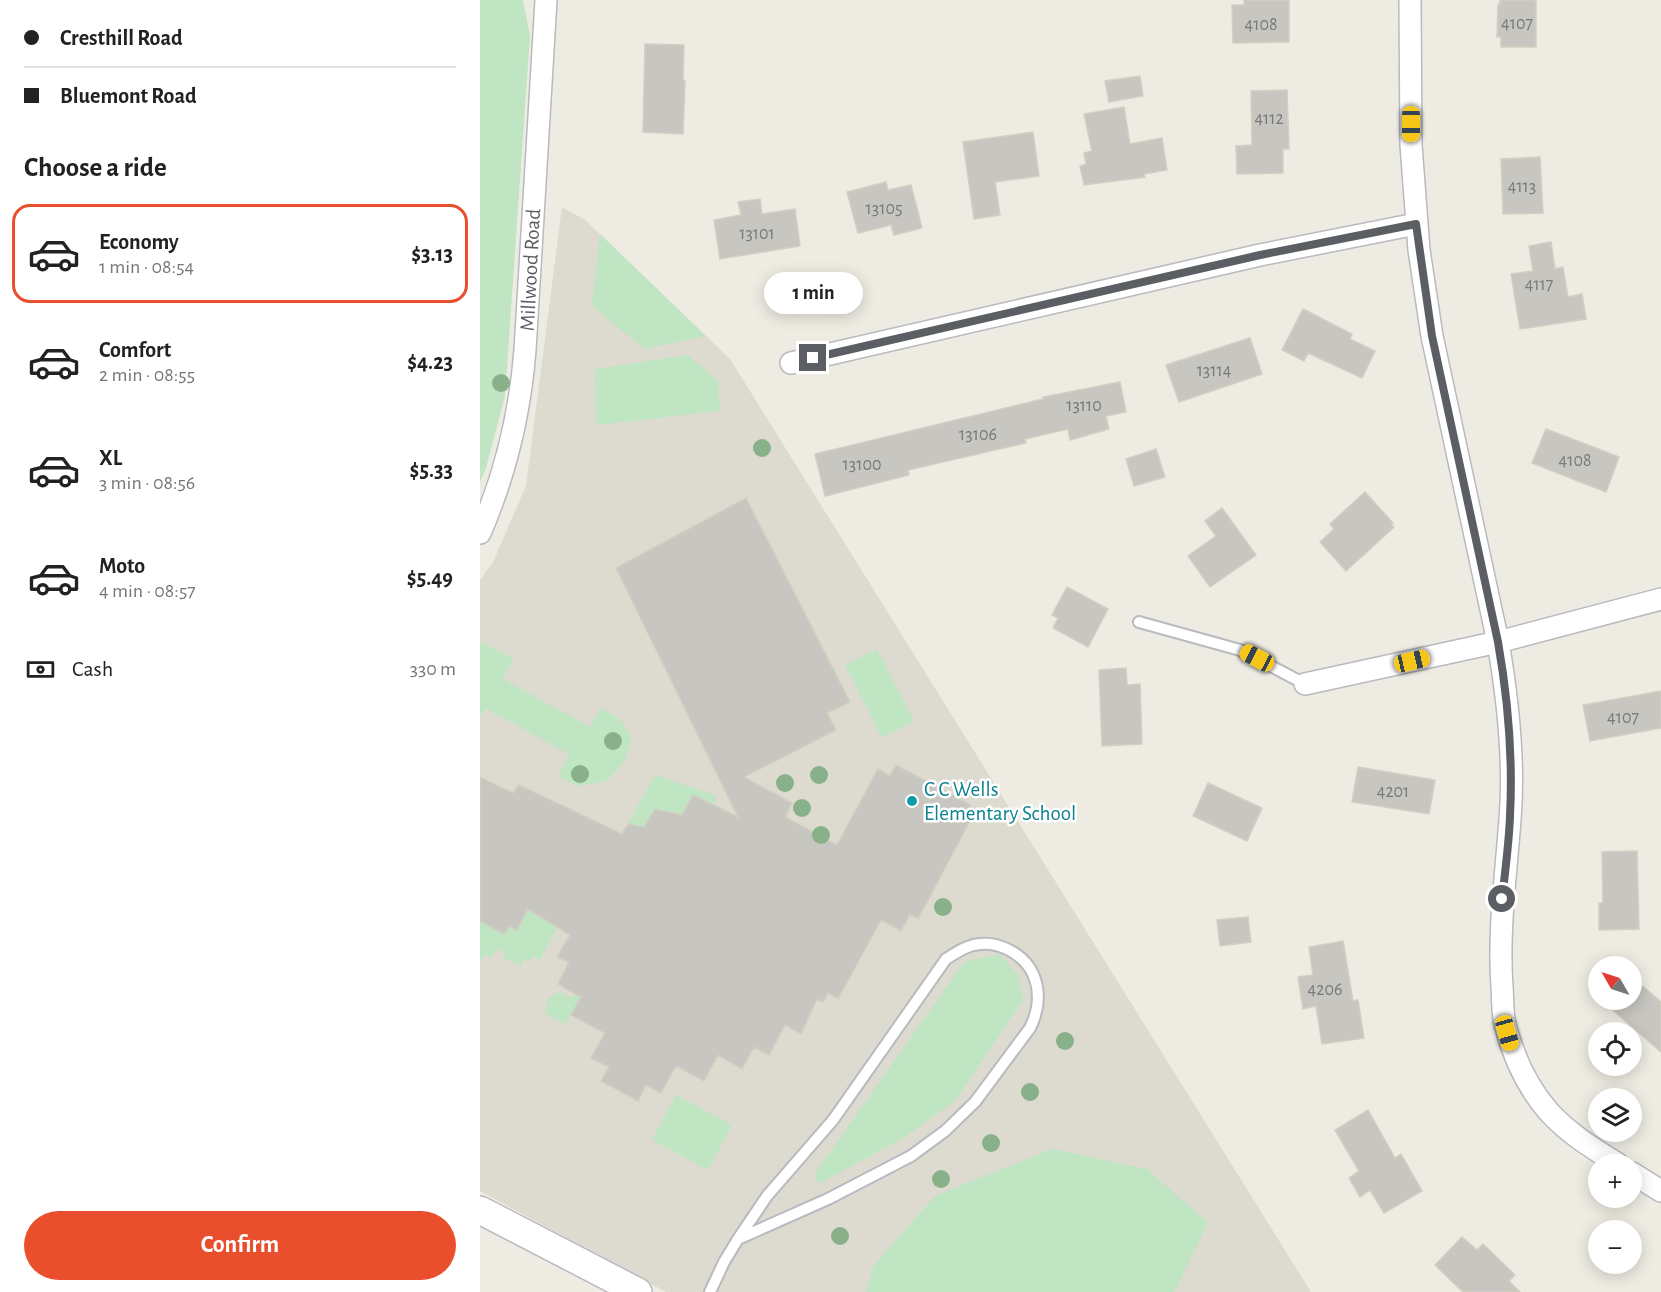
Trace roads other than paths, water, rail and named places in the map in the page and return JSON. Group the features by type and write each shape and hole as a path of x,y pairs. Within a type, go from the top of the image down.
{"street":[{"name":"Millwood Road","path":"480,533 493,504 510,452 520,398 546,0"},
{"path":"1410,0 1411,145 1416,224 1432,336 1504,677 1510,747 1510,817 1502,899 1500,960 1504,1021 1514,1054 1529,1085 1550,1113 1575,1137 1602,1154"},
{"path":"791,363 1260,255 1416,224"},
{"path":"1305,684 1498,642 1661,599"},
{"path":"1642,1179 1661,1191"},
{"path":"480,1209 624,1288"}],"lane":[{"path":"1139,622 1240,650 1305,684"},
{"path":"710,1292 724,1262 738,1239 767,1196 833,1120 946,959 962,949 980,944 999,945 1016,953 1029,966 1037,982 1039,1004 1030,1028 975,1102 945,1131 911,1156 828,1199 738,1239"}],"place":[{"name":"C C Wells Elementary School","path":"912,801"}]}
